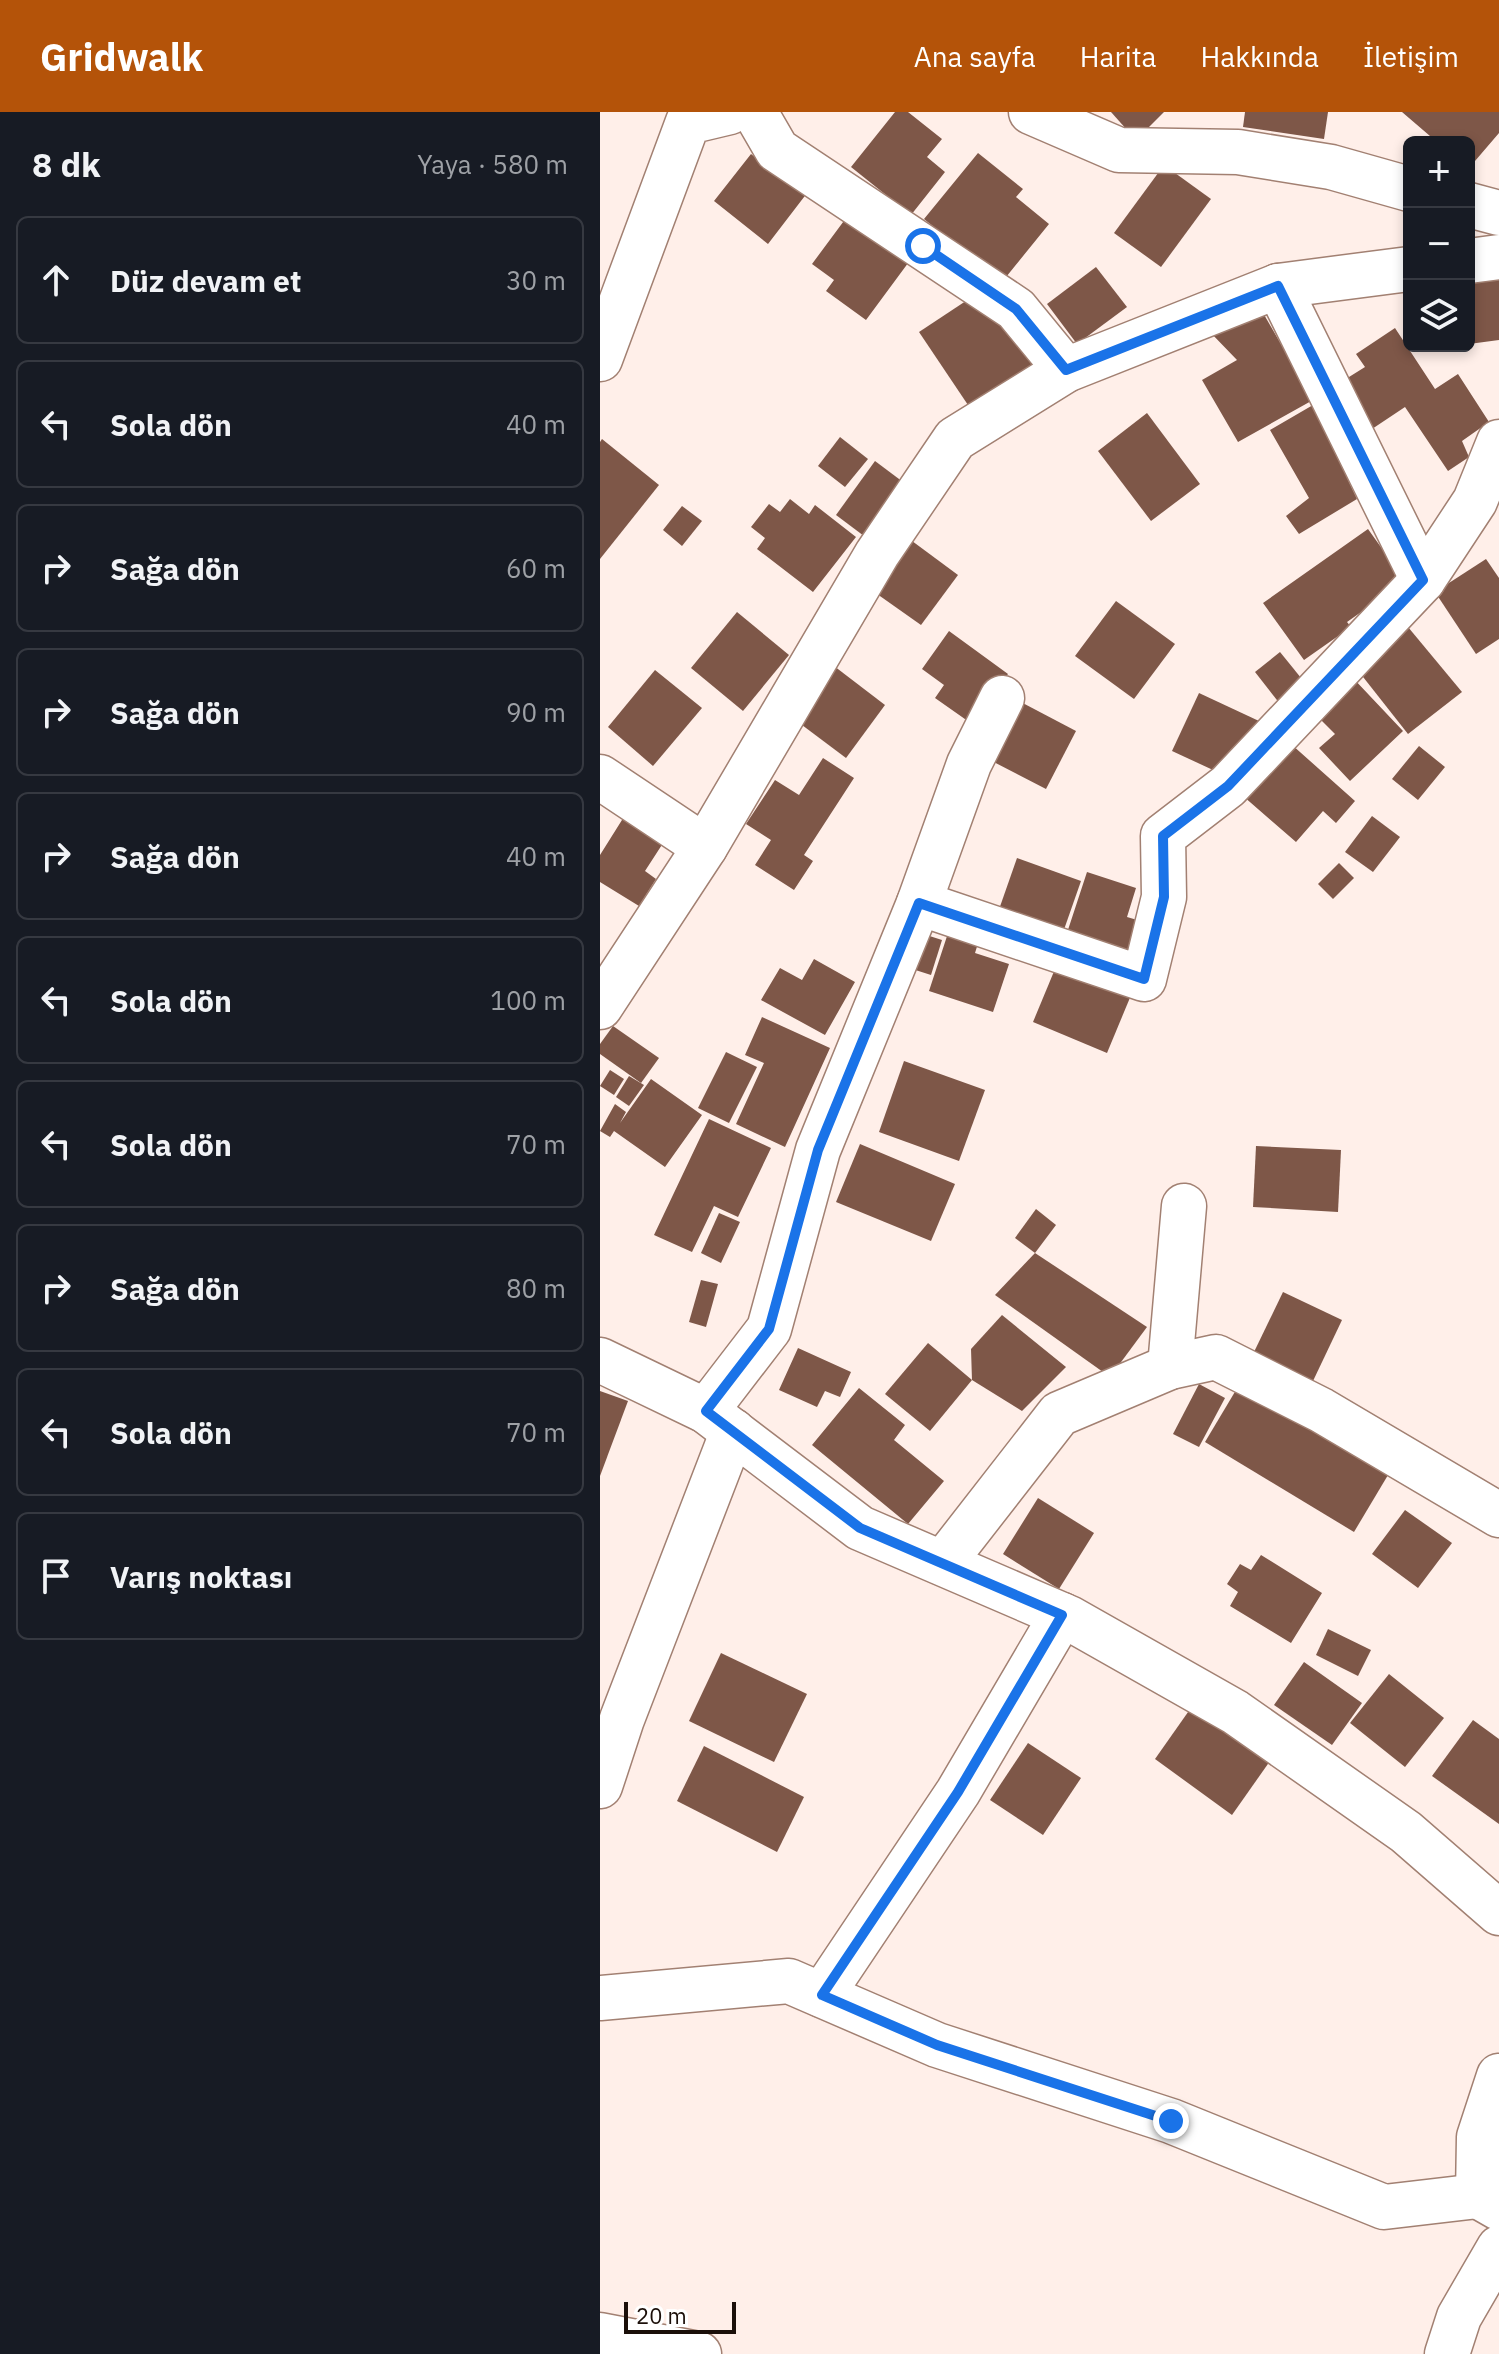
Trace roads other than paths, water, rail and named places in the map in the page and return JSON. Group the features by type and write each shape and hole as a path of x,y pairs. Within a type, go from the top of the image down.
{"street":[{"path":"600,359 688,122 730,112"},
{"path":"755,112 777,150 1016,309 1066,370"},
{"path":"1031,112 1119,150 1238,152 1331,167 1403,187"},
{"path":"1475,207 1499,213"},
{"path":"1475,260 1499,257"},
{"path":"600,1007 705,847 877,554 955,439 1066,370 1278,286 1403,270"},
{"path":"1278,286 1423,580"},
{"path":"919,903 1144,979 1164,897 1163,836 1228,786 1423,580 1475,501 1499,442"},
{"path":"600,1786 719,1421 769,1329 818,1150 919,903 969,764 1002,698"},
{"path":"600,777 705,847"},
{"path":"1170,1367 1184,1206"},
{"path":"943,1563 1059,1414 1170,1367 1216,1357 1321,1410 1499,1515"},
{"path":"600,1360 719,1421 860,1528 1062,1615 1235,1712 1406,1832 1499,1913"},
{"path":"822,1995 958,1792 1062,1615"},
{"path":"600,1998 789,1981 937,2045 1171,2121 1384,2207 1489,2202 1479,2137 1499,2076"},
{"path":"1447,2354 1459,2317 1499,2248"},
{"path":"600,2335 699,2354"}]}
